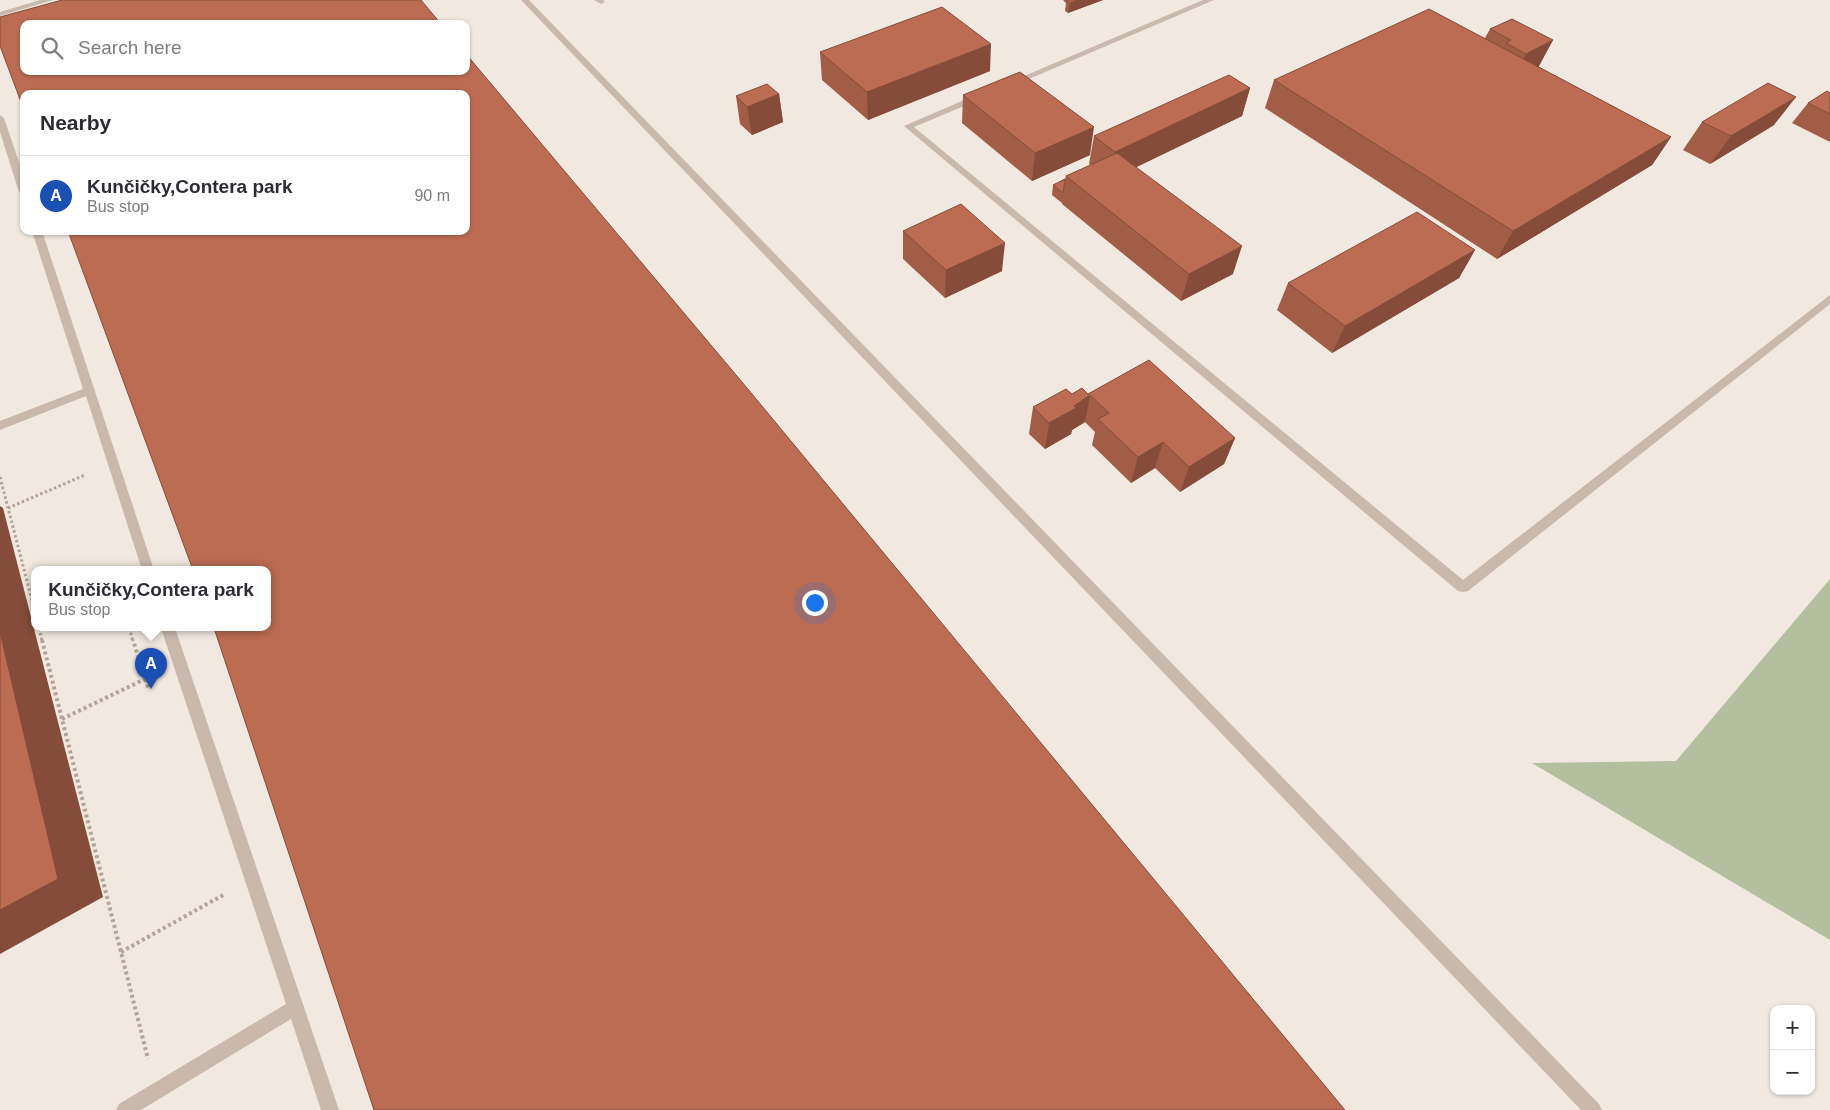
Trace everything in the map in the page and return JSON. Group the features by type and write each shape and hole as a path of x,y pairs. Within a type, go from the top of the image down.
{"lane":[{"path":"0,14 49,0"},
{"path":"525,0 1593,1110"},
{"path":"1210,0 908,126 1463,587 1830,299"},
{"path":"0,118 20,180"},
{"path":"38,235 147,566"},
{"path":"0,426 88,391"},
{"path":"169,631 330,1110"},
{"path":"125,1110 295,1008"}],"path":[{"path":"8,508 112,463"},
{"path":"0,477 31,597"},
{"path":"40,631 156,1091"},
{"path":"130,631 149,690"},
{"path":"62,719 145,679"},
{"path":"122,952 251,879"}],"green space":[{"path":"1830,579 1830,940 1532,763 1676,761"}],"building":[{"path":"62,0 421,0 438,20 20,20 20,75 470,75 470,59 747,388 1345,1110 374,1110 215,631 271,631 271,566 192,566 69,235 470,235 470,90 20,90 20,99 0,46 0,17"},
{"path":"1079,0 1070,3 1066,1"},
{"path":"942,7 991,44 867,92 820,52"},
{"path":"1429,9 1671,137 1513,231 1274,80"},
{"path":"1512,19 1553,40 1526,54 1506,43 1511,40 1490,29"},
{"path":"1020,72 1094,127 1035,153 963,95"},
{"path":"1229,75 1250,88 1115,152 1094,136"},
{"path":"1768,83 1796,97 1731,136 1702,122"},
{"path":"767,84 779,94 747,107 736,96"},
{"path":"1827,91 1830,93 1830,114 1808,103"},
{"path":"1117,153 1242,246 1189,274 1066,176"},
{"path":"1065,179 1063,193 1053,185"},
{"path":"961,204 1005,243 946,270 903,231"},
{"path":"1417,212 1475,250 1345,326 1288,283"},
{"path":"1149,360 1235,438 1189,467 1163,442 1138,457 1098,419 1109,413 1090,395 1074,406 1076,408 1049,423 1033,407 1066,389 1072,394 1082,388 1088,394"},
{"path":"0,632 58,879 0,910"}],"place":[{"name":"Kunčičky,Contera park","path":"151,689"}]}
